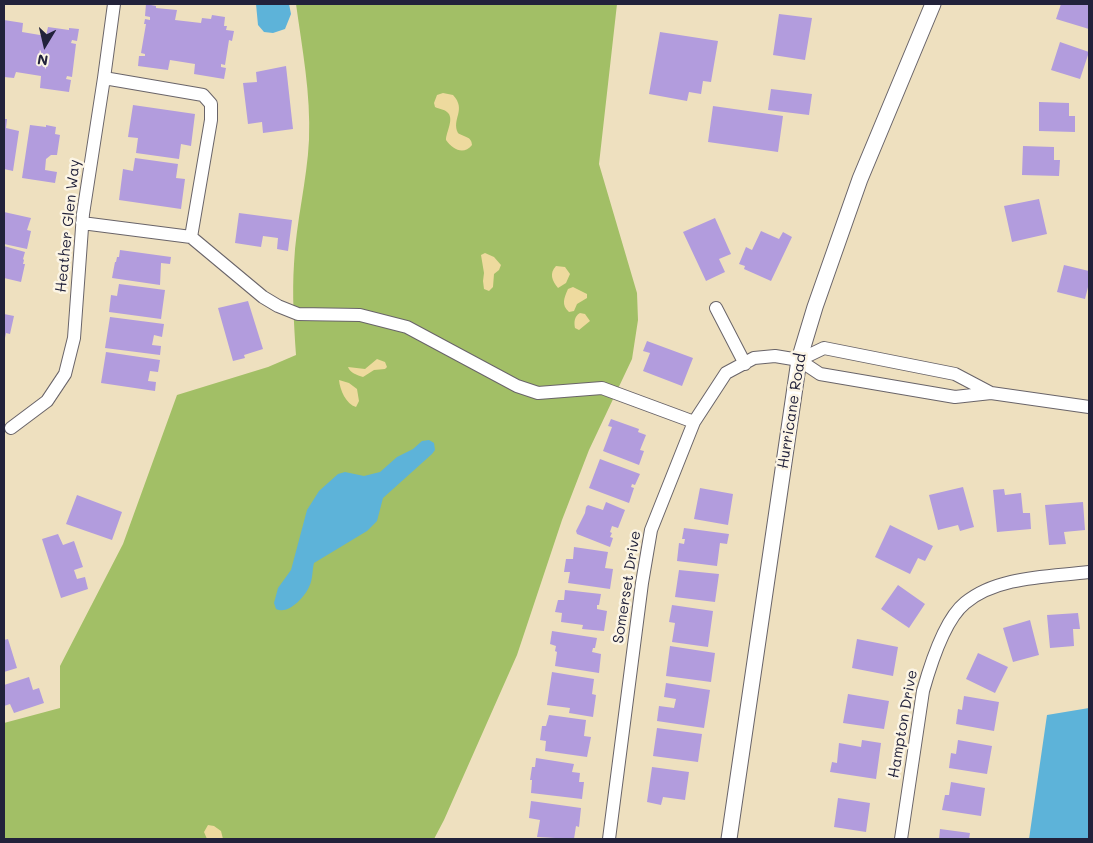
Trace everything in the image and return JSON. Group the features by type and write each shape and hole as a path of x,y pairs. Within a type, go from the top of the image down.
{"street":[{"name":"Heather Glen Way","path":"11,428 47,401 65,374 74,338 82,223 114,4"},
{"name":"Hurricane Road","path":"729,839 799,360 815,307 860,180 933,4"},
{"path":"104,78 203,96 211,104 211,120 191,237"},
{"path":"82,223 191,237 263,297 278,306 298,314 360,315 407,327 516,386 538,393 602,388 694,422"},
{"path":"716,308 744,364"},
{"path":"799,360 824,348 955,374 991,392"},
{"name":"Somerset Drive","path":"609,839 642,582 651,533 694,422 726,373 754,358 768,357 799,360"},
{"path":"799,360 820,374 955,397 991,392 1089,407"},
{"name":"Hampton Drive","path":"901,839 923,691 937,646 950,623 964,604 980,592 994,586 1008,582 1089,572"}],"green space":[{"path":"296,4 617,4 599,164 637,293 638,320 632,359 589,450 562,520 517,655 434,839 4,839 4,723 60,708 60,666 123,544 177,395 268,367 296,355 293,298 294,264 308,155 309,106"}],"sand":[{"path":"443,93 453,95 457,100 459,110 456,128 458,133 469,138 472,142 472,145 466,150 455,149 446,140 450,118 447,112 435,107 434,103 437,95"},
{"path":"485,253 494,257 501,265 494,274 493,287 489,291 484,289 483,281 484,273 481,255"},
{"path":"556,266 565,267 570,274 566,283 558,288 552,277"},
{"path":"573,287 587,294 587,298 577,304 574,311 569,312 565,307 564,298 568,289"},
{"path":"580,313 585,314 590,321 579,330 575,328 575,322"},
{"path":"377,359 385,362 387,367 374,370 363,377 356,375 348,367 365,369"},
{"path":"339,380 349,383 357,389 359,401 356,407 349,403 344,396"},
{"path":"208,825 214,826 221,831 223,839 207,839 204,832"}],"water":[{"path":"256,4 289,4 291,14 285,29 273,33 264,32 258,25"},
{"path":"429,440 434,443 435,450 383,498 377,521 367,531 314,563 310,584 303,596 286,610 276,609 274,603 278,588 291,570 307,510 319,491 338,474 345,472 364,476 380,472 397,457 413,449 422,441"},
{"path":"1089,708 1089,839 1029,839 1047,715"}],"building":[{"path":"146,4 156,6 156,8 177,10 175,20 201,23 202,18 211,19 212,15 225,17 224,26 227,26 226,30 234,31 232,41 229,40 225,65 221,64 221,67 226,68 224,79 194,74 195,64 170,60 168,70 138,66 139,56 145,56 145,54 141,53 146,24 144,24 145,19 150,20 150,17 145,16"},
{"path":"1061,4 1089,4 1089,29 1056,19"},
{"path":"779,14 812,18 805,60 773,55"},
{"path":"4,20 23,23 22,32 46,36 48,27 69,30 69,28 79,29 77,41 72,40 71,43 76,44 72,77 67,76 66,79 71,80 69,92 40,88 41,76 16,72 14,78 4,77"},
{"path":"660,32 718,41 711,82 703,81 701,94 689,92 687,101 649,94"},
{"path":"1060,42 1089,52 1080,79 1051,70"},
{"path":"286,66 293,129 263,133 262,122 248,124 243,83 257,82 256,72"},
{"path":"771,89 812,94 809,115 768,110"},
{"path":"1039,102 1069,103 1069,116 1075,116 1075,132 1039,131"},
{"path":"133,105 195,114 191,146 181,144 179,159 136,153 138,138 128,137"},
{"path":"713,106 783,116 778,152 708,142"},
{"path":"4,119 7,119 6,128 19,131 13,171 4,169"},
{"path":"30,125 56,127 55,134 60,135 57,155 51,155 46,159 45,170 57,172 55,183 22,178"},
{"path":"1023,146 1054,147 1054,160 1060,160 1059,176 1022,175"},
{"path":"135,158 178,164 176,178 185,179 181,209 119,200 123,169 133,171"},
{"path":"1039,199 1047,234 1012,242 1004,206"},
{"path":"4,212 31,218 27,230 31,231 27,249 4,244"},
{"path":"239,213 292,220 288,251 277,249 278,238 263,236 261,247 235,243"},
{"path":"715,218 731,254 719,259 725,272 706,281 683,232"},
{"path":"761,231 779,239 783,232 792,237 771,281 744,269 745,266 739,264 746,247 752,250"},
{"path":"4,246 25,252 23,264 25,264 21,282 4,278"},
{"path":"120,250 171,257 170,264 161,263 160,285 112,278 115,262 117,257 119,257"},
{"path":"1064,265 1089,271 1089,283 1085,299 1057,292"},
{"path":"119,284 165,290 161,319 109,312 111,295 117,296"},
{"path":"248,301 263,349 244,355 245,358 233,361 218,308"},
{"path":"4,314 14,316 10,334 6,333 5,338"},
{"path":"110,317 164,324 162,337 154,335 152,345 161,346 160,355 105,348"},
{"path":"647,341 693,358 682,386 643,371 650,353 643,351"},
{"path":"106,352 160,360 158,372 150,371 148,381 156,382 155,391 101,383"},
{"path":"611,419 639,429 638,432 646,435 640,450 644,451 639,465 603,451 612,427 608,426"},
{"path":"600,459 640,474 635,485 632,484 631,487 634,488 629,503 589,488"},
{"path":"963,487 974,527 960,531 958,525 938,530 929,495"},
{"path":"700,488 733,494 728,525 694,519"},
{"path":"1004,489 1005,495 1021,493 1023,513 1030,513 1031,529 997,532 993,490"},
{"path":"77,495 122,512 112,540 66,524"},
{"path":"606,502 625,510 618,528 612,526 610,537 613,538 610,547 577,534 576,531 588,505 603,510"},
{"path":"1083,502 1085,530 1064,532 1066,544 1049,545 1045,505"},
{"path":"890,525 933,546 925,561 918,558 910,574 875,557"},
{"path":"684,528 729,534 727,544 720,543 717,566 677,561 679,543 684,544 685,539 682,539"},
{"path":"58,534 63,545 74,541 83,567 74,570 77,579 85,577 88,589 61,598 42,539"},
{"path":"574,547 608,552 605,568 613,569 610,589 568,583 570,572 564,572 566,559 573,559"},
{"path":"679,570 719,574 715,602 675,597"},
{"path":"898,585 925,604 909,628 881,609"},
{"path":"565,590 601,594 597,609 607,611 604,631 582,629 583,625 561,622 562,613 555,612 558,600 564,600"},
{"path":"672,605 713,611 708,647 672,642 675,623 669,622"},
{"path":"1078,613 1080,629 1073,629 1074,646 1050,648 1047,615"},
{"path":"1030,620 1039,655 1013,662 1003,628"},
{"path":"552,631 597,638 592,652 601,654 599,673 555,666 557,652 555,651 556,646 550,644"},
{"path":"8,639 17,668 4,672 4,640"},
{"path":"857,639 898,647 893,676 852,668"},
{"path":"670,646 715,653 711,682 666,676"},
{"path":"978,653 1008,667 995,693 966,679"},
{"path":"552,672 594,679 592,694 596,695 593,717 569,713 570,708 547,705"},
{"path":"29,677 33,690 39,688 44,703 14,713 10,704 4,706 4,685"},
{"path":"666,683 710,690 704,728 657,721 659,706 674,708 676,699 664,697"},
{"path":"848,694 889,701 884,729 843,723"},
{"path":"964,696 999,702 994,731 956,724 958,709 962,710"},
{"path":"549,715 586,720 584,736 591,737 587,757 545,751 546,741 540,740 542,726 546,726"},
{"path":"657,728 702,734 698,762 653,756"},
{"path":"862,740 881,743 876,779 830,772 832,762 837,763 839,743 861,747"},
{"path":"958,740 992,746 987,774 949,768 951,753 956,754"},
{"path":"536,758 574,764 572,772 580,773 579,782 584,782 582,799 531,793 532,780 530,780"},
{"path":"652,767 689,772 685,800 663,797 661,805 647,802"},
{"path":"951,782 985,788 981,816 942,810 945,795 949,795"},
{"path":"838,798 870,803 866,832 834,827"},
{"path":"531,801 581,808 579,827 576,826 574,839 537,837 540,820 529,818"},
{"path":"940,829 970,833 969,839 939,839"}]}
